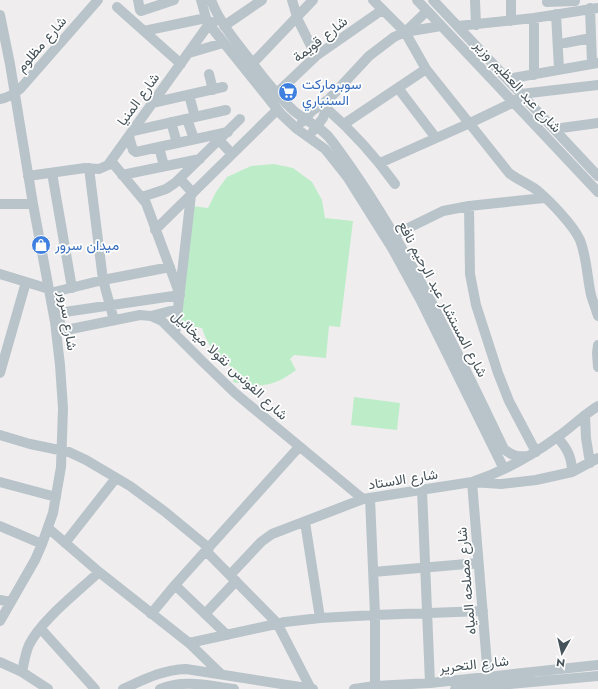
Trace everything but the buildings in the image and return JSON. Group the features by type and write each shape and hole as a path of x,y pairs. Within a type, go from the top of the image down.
{"street":[{"name":"شارع مظلوم","path":"0,99 14,94 20,89 98,0"},
{"path":"138,0 141,11 158,2 174,0"},
{"name":"شارع المستشار عبد الرحيم نافع","path":"201,0 208,21 217,35 277,110 297,129 318,143 331,155 348,178 392,248 443,343 504,469"},
{"name":"شارع المستشار عبد الرحيم نافع","path":"211,0 223,23 252,64 295,112 318,126 327,135 354,173 394,236 428,294 504,450 511,455 519,456 532,454"},
{"path":"217,35 223,23 262,0"},
{"path":"292,0 296,17 316,56"},
{"path":"252,64 313,0"},
{"path":"373,0 405,32 426,69 509,173 515,178 531,186 555,208 575,231 580,239 584,252 595,294 598,316"},
{"name":"شارع عبد العظيم وزير","path":"417,0 598,192"},
{"name":"شارع عبد العظيم وزير","path":"433,0 554,129 593,165 598,176"},
{"path":"475,0 476,25"},
{"path":"511,0 511,21"},
{"path":"507,79 595,63 591,38 594,8 575,4 546,1 552,15 559,69"},
{"path":"458,26 552,15 575,4"},
{"path":"117,6 181,64"},
{"name":"شارع قويمة","path":"277,93 316,56 382,10"},
{"path":"405,32 427,12"},
{"name":"شارع سرور","path":"0,15 50,294 58,319 62,386 61,467 56,497 48,528 24,581 0,621"},
{"path":"534,18 534,75"},
{"path":"144,31 208,21 223,23"},
{"name":"شارع المنيا","path":"111,161 181,64 208,21"},
{"path":"308,137 318,126 328,104 368,56 394,37 405,32 440,26"},
{"path":"565,43 591,38"},
{"path":"188,53 223,43"},
{"path":"344,124 426,69"},
{"path":"152,103 218,88 209,74"},
{"path":"380,163 514,102 519,99 521,94 598,85"},
{"path":"398,88 436,138"},
{"path":"189,95 194,140"},
{"path":"297,129 305,118 316,108 328,104"},
{"path":"328,104 344,124 380,163 395,184"},
{"path":"522,111 526,105 531,104"},
{"path":"226,110 171,122 131,134 133,150 136,152 228,132"},
{"path":"155,230 277,110"},
{"path":"142,198 166,189 180,179 240,119"},
{"path":"171,122 177,143"},
{"path":"554,129 598,123"},
{"path":"219,140 232,154"},
{"path":"159,147 164,166"},
{"path":"122,174 200,159"},
{"path":"28,176 89,168 99,169 108,165 111,161 142,198 150,211 155,230 180,295"},
{"path":"89,168 104,280 109,305 114,320"},
{"path":"52,173 72,288"},
{"path":"175,334 192,194 180,179"},
{"path":"394,236 443,211 469,206 544,198"},
{"path":"0,204 33,204"},
{"path":"469,206 470,274 476,305 498,373 532,454"},
{"path":"0,274 26,282 50,294 104,280 170,267"},
{"path":"0,373 26,282"},
{"path":"58,319 109,305 180,295"},
{"path":"151,316 178,309"},
{"name":"شارع الفونس نقولا ميخائيل","path":"58,319 61,327 66,330 140,315 151,316 162,321 235,393 299,447 367,499"},
{"path":"598,345 596,353 598,367"},
{"path":"472,482 504,469 532,454 598,406"},
{"path":"585,415 586,438 594,461"},
{"path":"0,435 68,452 86,460 116,478 164,511 207,549 277,623 312,689"},
{"path":"557,437 569,453 572,463 572,472"},
{"path":"151,614 175,585 299,447"},
{"name":"شارع الاستاد","path":"205,614 261,542 272,534 367,499 472,482 510,483 536,480 572,472 594,461"},
{"path":"65,543 116,478"},
{"path":"0,482 56,497"},
{"name":"شارع مصلحه المياه","path":"472,482 488,677"},
{"path":"422,490 430,683"},
{"path":"367,499 375,615 374,686"},
{"path":"305,522 320,618"},
{"path":"0,526 42,544"},
{"path":"48,528 98,572 189,644 221,674"},
{"path":"373,572 478,563"},
{"path":"22,672 30,645 41,628 98,572"},
{"path":"175,585 227,634"},
{"path":"0,600 11,602"},
{"path":"189,644 277,623 320,618 483,611"},
{"path":"41,628 96,689"},
{"path":"0,662 22,672 48,689"},
{"name":"شارع التحرير","path":"359,689 374,686 430,683 598,665"},
{"path":"123,689 158,673 172,669 186,669 312,689"},
{"name":"شارع التحرير","path":"455,689 598,676"},
{"path":"160,689 174,684 184,683 234,689"}],"green space":[{"path":"274,164 293,168 312,182 322,200 325,218 353,221 340,327 329,326 326,358 294,355 290,359 296,370 281,380 266,385 242,384 233,382 237,370 215,353 207,341 202,328 181,324 192,206 208,208 216,192 227,177 251,166"},
{"path":"354,397 400,403 397,430 351,425"}],"place":[{"name":"سوبرماركت السنباري","path":"288,92"},
{"name":"ميدان سرور","path":"41,245"}]}
